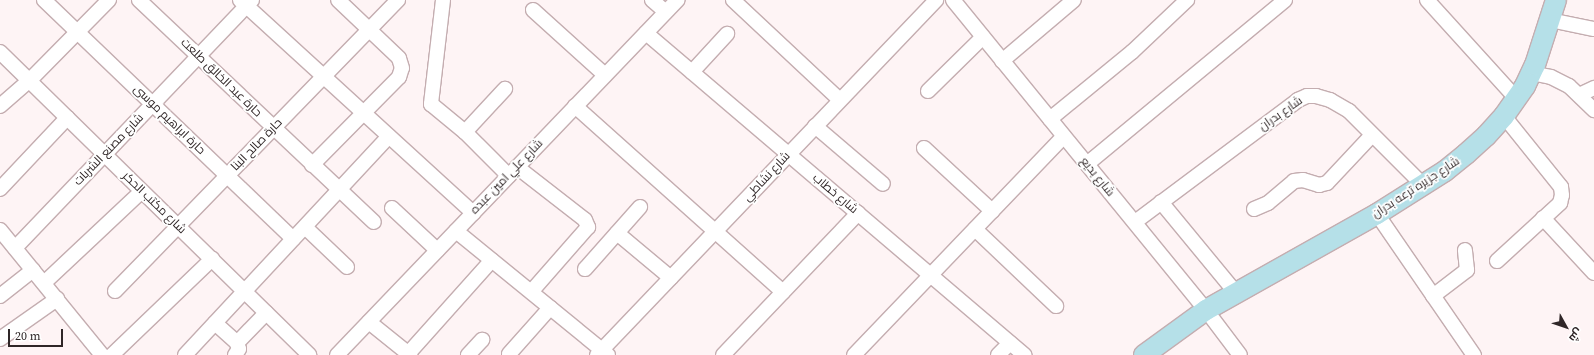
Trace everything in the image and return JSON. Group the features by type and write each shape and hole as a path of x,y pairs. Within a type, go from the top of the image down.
{"street":[{"name":"حارة ابراهيم موسى","path":"44,0 293,239"},
{"path":"0,106 30,81 110,0"},
{"name":"حارة عبد الخالق طلعت","path":"139,0 374,222"},
{"path":"312,165 399,77 402,68 399,58 338,0"},
{"name":"حارة صالح البنا","path":"115,291 398,0"},
{"path":"443,0 431,102 434,108 513,171 585,220 588,227 531,292"},
{"path":"652,0 666,12"},
{"name":"شارع علي امين عبده","path":"337,355 677,0"},
{"path":"733,0 840,100"},
{"name":"شارع نشاطي","path":"602,353 788,154 936,0"},
{"name":"شارع بديع","path":"953,0 1135,222 1240,355"},
{"path":"1002,61 1074,0"},
{"path":"1050,119 1132,52 1187,0"},
{"path":"1087,164 1285,0"},
{"path":"1427,0 1516,98"},
{"name":"شارع جزيره ترعه بدران","path":"1144,355 1206,310 1377,214 1446,171 1466,154 1486,136 1504,116 1531,73 1556,0"},
{"path":"246,2 324,77 473,213"},
{"name":"شارع مصنع الشربات","path":"15,248 153,104 246,2"},
{"path":"533,10 605,75"},
{"path":"1550,20 1594,29"},
{"name":"شارع خطاب","path":"646,33 1025,355"},
{"path":"692,72 727,34"},
{"path":"928,91 983,37"},
{"name":"شارع مكتب الحكر","path":"0,52 309,355"},
{"path":"1531,73 1551,77 1569,86 1594,110"},
{"path":"1579,95 1594,88"},
{"path":"466,132 505,89"},
{"name":"شارع بدران","path":"1135,222 1298,100 1307,96 1316,96 1330,100 1349,111 1423,185"},
{"path":"575,106 783,292"},
{"path":"1497,261 1560,203 1562,195 1561,187 1504,116"},
{"path":"0,189 67,118"},
{"path":"815,126 883,184"},
{"path":"1254,209 1268,203 1294,181 1303,180 1319,185 1327,183 1372,135"},
{"path":"185,355 389,136"},
{"path":"854,355 1064,136"},
{"path":"924,148 992,211"},
{"path":"44,283 142,191"},
{"path":"1161,202 1236,293"},
{"path":"585,268 640,207"},
{"path":"392,208 437,250"},
{"path":"723,355 858,213"},
{"path":"1377,214 1474,355"},
{"path":"1543,218 1592,264"},
{"path":"305,227 347,267"},
{"path":"975,228 1056,306"},
{"path":"0,230 57,299 98,354"},
{"path":"456,231 531,292 602,353"},
{"path":"616,234 671,278"},
{"path":"1433,296 1467,270 1465,250"},
{"path":"112,355 212,259"},
{"path":"369,322 408,355 492,260"},
{"path":"0,296 33,270"},
{"path":"0,339 57,299"},
{"path":"510,354 550,308"},
{"path":"215,323 236,349 266,313"},
{"path":"468,355 482,340"},
{"path":"998,355 1010,343"}]}
